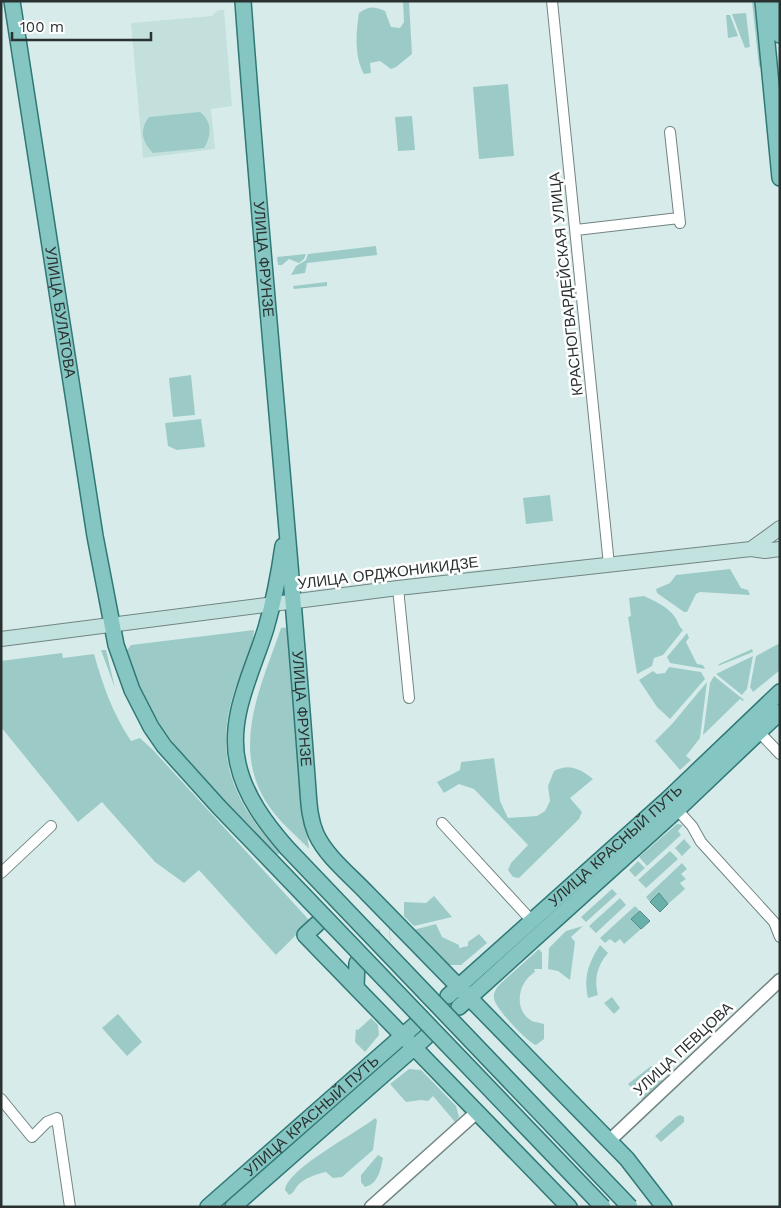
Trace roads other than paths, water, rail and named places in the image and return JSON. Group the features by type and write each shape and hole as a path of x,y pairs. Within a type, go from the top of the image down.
{"main road":[{"name":"УЛИЦА БУЛАТОВА","path":"12,1 54,285 110,624 124,672 151,727 164,746 219,807 603,1207"},
{"name":"УЛИЦА ФРУНЗЕ","path":"242,1 262,252 287,516 310,816 316,834 354,889 412,938 459,996 609,1141 627,1159 643,1180"},
{"path":"763,1 780,178"},
{"path":"776,1 780,35"},
{"name":"УЛИЦА ФРУНЗЕ","path":"287,516 279,579 240,704 235,734 237,762 243,784 256,807 288,848 630,1207"},
{"path":"751,549 780,528"},
{"name":"УЛИЦА ОРДЖОНИКИДЗЕ","path":"1,638 398,588 751,549 765,551 780,549"},
{"name":"УЛИЦА КРАСНЫЙ ПУТЬ","path":"459,996 672,804 780,692"},
{"name":"УЛИЦА КРАСНЫЙ ПУТЬ","path":"459,996 532,921 759,732 780,712"},
{"path":"317,924 305,936 356,987 410,1030 477,1112 569,1207"},
{"path":"390,934 412,938"},
{"path":"356,987 357,963"},
{"name":"УЛИЦА КРАСНЫЙ ПУТЬ","path":"208,1207 410,1030"},
{"name":"УЛИЦА КРАСНЫЙ ПУТЬ","path":"233,1207 421,1042"},
{"path":"643,1180 654,1207"},
{"path":"643,1180 664,1207"}],"street":[{"name":"КРАСНОГВАРДЕЙСКАЯ УЛИЦА","path":"552,1 609,565"},
{"path":"576,230 680,221 670,132"},
{"path":"398,588 410,698"},
{"path":"759,732 780,754"},
{"path":"672,804 692,826 701,842 774,922 780,937"},
{"path":"442,823 532,921"},
{"path":"1,873 52,826"},
{"name":"УЛИЦА ПЕВЦОВА","path":"609,1141 780,980"},
{"path":"1,1099 32,1137 47,1122 57,1118 70,1207"},
{"path":"371,1207 477,1112"}],"tunnel":[{"path":"317,924 349,894"},
{"path":"357,963 369,943 378,937 390,934"}]}
